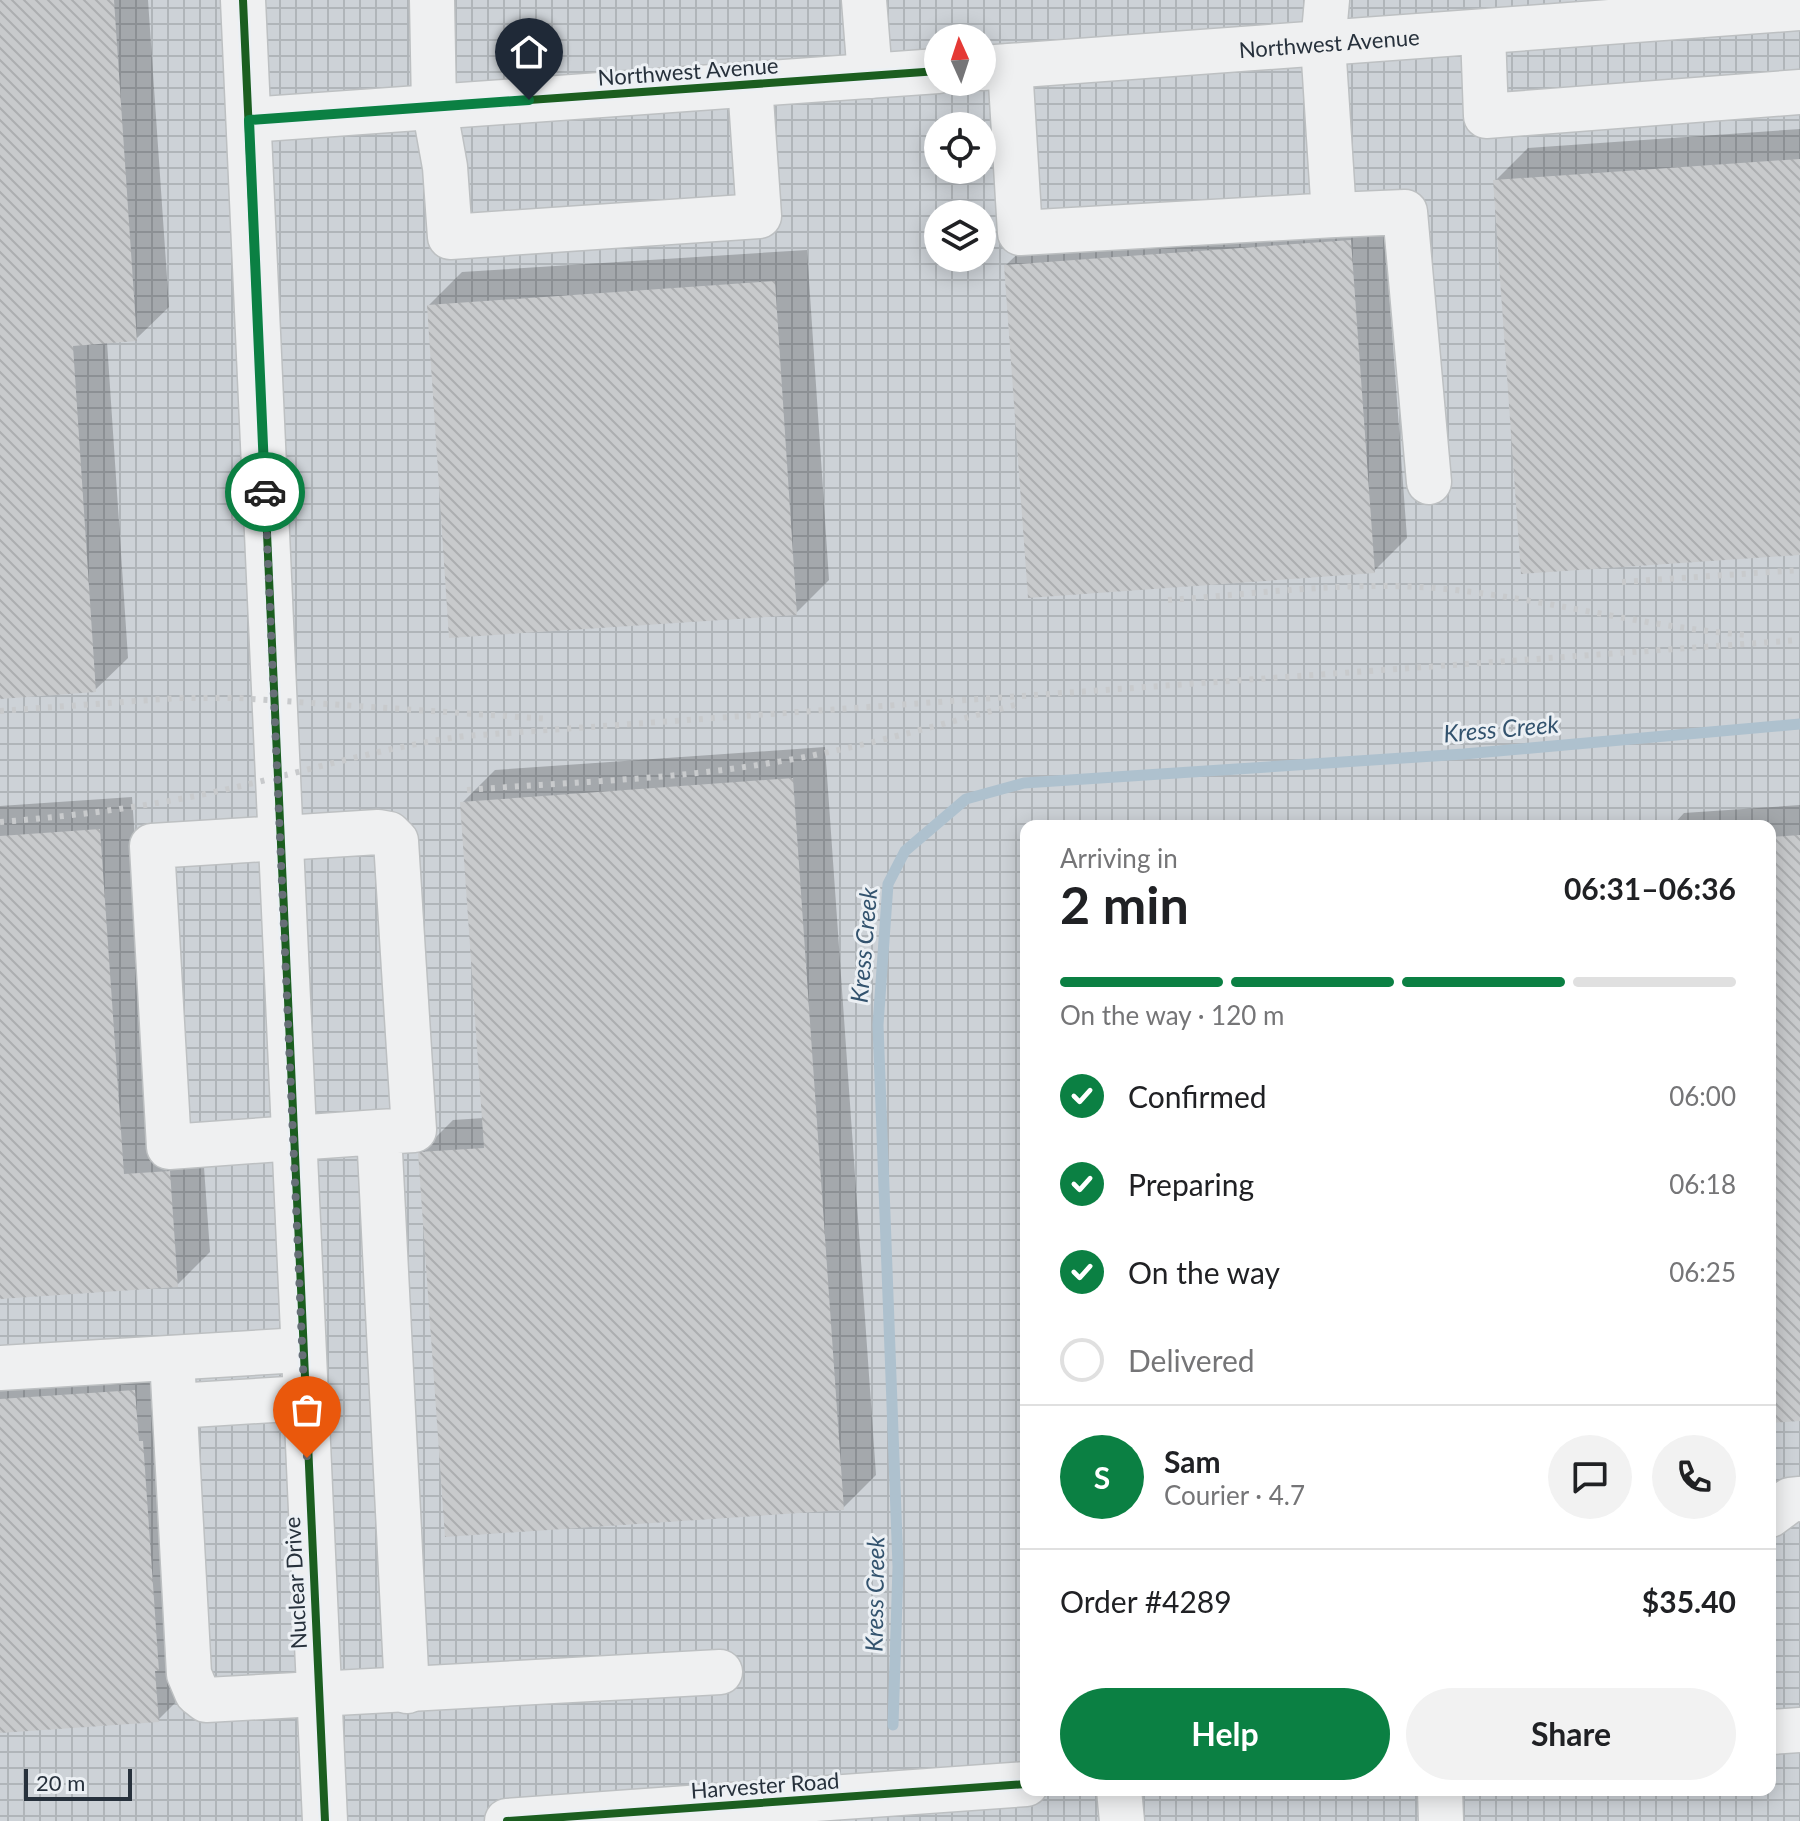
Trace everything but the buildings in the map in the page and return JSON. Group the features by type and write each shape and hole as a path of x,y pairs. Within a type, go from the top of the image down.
{"street":[{"name":"Nuclear Drive","path":"243,0 301,1350 325,1821"},
{"path":"432,0 434,106 445,167 450,237 759,216 750,84"},
{"path":"864,0 870,76"},
{"path":"1327,0 1323,44 1334,215"},
{"name":"Northwest Avenue","path":"996,67 1800,8"},
{"path":"1483,33 1486,116 1800,92"},
{"path":"996,67 1020,233 1405,212 1429,482"},
{"name":"Northwest Avenue","path":"249,120 924,72"},
{"path":"378,832 389,834 396,841 414,1130 169,1147 152,846 281,838 378,832"},
{"path":"379,1132 407,1691"},
{"path":"0,1368 301,1350"},
{"path":"172,1358 189,1674 197,1693 206,1700 720,1672"},
{"path":"175,1406 304,1398"},
{"path":"1776,1510 1790,1500 1800,1499"},
{"path":"1776,1732 1800,1730"},
{"name":"Harvester Road","path":"507,1821 730,1813 1020,1785"},
{"path":"1120,1796 1122,1821"},
{"path":"1440,1796 1441,1821"}],"shaded area":[{"path":"0,0 1800,0 1800,1821 0,1821"}],"waterway":[{"name":"Kress Creek","path":"893,1725 898,1567 878,1025 888,884 905,851 966,799 1024,783 1464,754 1800,724"}],"railway":[{"path":"1622,582 1800,570"},
{"path":"1168,600 1335,587 1402,586 1474,592 1669,626 1748,635"},
{"path":"0,822 164,802 403,747 465,736 1800,640"},
{"path":"0,711 177,698 238,698 550,719"},
{"path":"467,790 732,769 864,744 1019,704"}],"cycle path":[{"path":"243,0 325,1821"},
{"path":"249,120 924,72"},
{"path":"507,1821 1020,1784"}],"way so far":[{"path":"265,492 307,1458"}],"route":[{"path":"265,492 249,120 529,100"}]}
